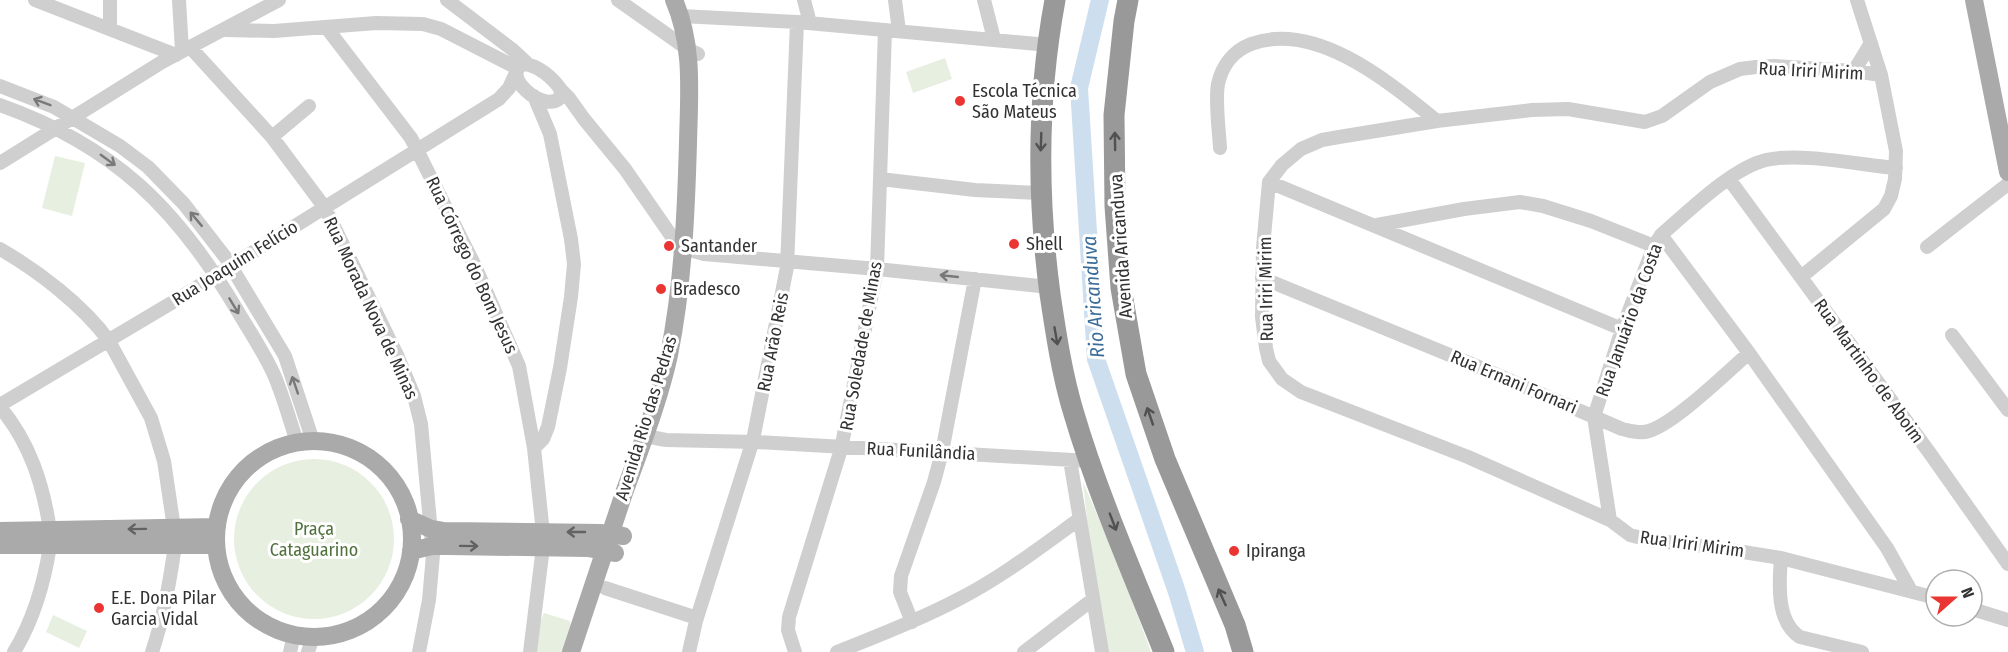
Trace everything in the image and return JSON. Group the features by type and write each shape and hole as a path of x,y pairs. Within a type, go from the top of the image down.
{"highway":[{"path":"1055,0 1048,45 1042,120 1040,193 1044,248 1056,336 1071,402 1080,461 1164,652"},
{"name":"Avenida Aricanduva","path":"1128,0 1114,116 1115,206 1121,288 1134,363 1165,459 1235,625 1243,652"}],"main road":[{"path":"1974,0 2008,172"},
{"name":"Avenida Rio das Pedras","path":"571,652 613,543 684,331 694,52 683,8"},
{"path":"305,442 346,447 375,463 397,488 409,519 411,551 407,569 391,600 364,624 310,645 292,644 246,610 234,596 219,563 216,536 221,507 230,488 243,471 259,458 277,448 305,442"},
{"path":"409,519 432,537"},
{"path":"0,531 50,538"},
{"path":"0,545 50,538 216,536"},
{"path":"411,551 432,537 613,543"},
{"name":"Avenida Rio das Pedras","path":"583,652 605,588 613,543"}],"street":[{"name":"Rua Morada Nova de Minas","path":"35,0 110,28 183,51 272,137 325,208 392,344 414,396 421,424 432,537 429,600 420,652"},
{"path":"110,0 110,28"},
{"path":"179,0 183,51"},
{"path":"249,0 249,16"},
{"path":"0,162 183,51 279,0"},
{"path":"447,0 513,50 520,69 521,85 545,102 557,98"},
{"path":"618,0 694,52"},
{"name":"Rua Arão Reis","path":"689,652 697,618 753,442 788,261 804,0"},
{"name":"Rua Soledade de Minas","path":"795,652 788,630 789,617 842,447 877,269 880,179 895,0"},
{"path":"984,0 994,39"},
{"path":"1801,278 1884,210 1891,196 1896,168 1896,151 1881,75 1859,2"},
{"path":"683,8 804,23 1048,45"},
{"path":"224,30 274,31 384,23 423,24 441,29 520,69 547,75 557,98 584,119 625,169 672,238 687,250 704,254 1049,287"},
{"name":"Rua Córrego do Bom Jesus","path":"326,27 404,128 475,266 519,366 534,448 543,540 530,652"},
{"path":"1220,148 1218,86 1222,70 1228,59 1247,46 1272,39 1303,40 1331,51 1376,75 1437,121"},
{"path":"1854,71 1871,44"},
{"name":"Rua Iriri Mirim","path":"1881,75 1774,66 1740,69 1710,82 1662,116 1645,122 1568,109 1532,110 1437,121 1322,140 1291,156 1269,182 1262,278 1262,316 1269,361 1288,385 1468,457 1610,520 1630,535 1649,540 1721,548 1781,558 1924,595"},
{"name":"Rua Joaquim Felício","path":"0,406 499,99 509,88 520,69"},
{"path":"0,86 54,107 120,146 147,167 200,223 230,266 285,356 305,442"},
{"path":"532,94 550,134"},
{"name":"Rua Joaquim Felício","path":"499,99 532,94"},
{"path":"534,448 543,439 548,427 561,368 574,270 571,238 550,134 550,116 557,98"},
{"path":"0,105 56,129 107,158 152,195 192,241 216,275 269,364 305,442"},
{"path":"272,137 309,106"},
{"name":"Rua Januário da Costa","path":"1610,520 1594,417 1622,329 1657,240 1729,178 1764,160 1777,158 1896,168"},
{"name":"Rua Martinho de Aboim","path":"1729,178 2008,564"},
{"path":"880,179 975,190 1040,193"},
{"path":"1269,182 1377,225 1622,329"},
{"path":"1927,247 2008,184"},
{"path":"1377,225 1482,206 1520,202 1543,206 1657,240 1749,353 1887,548 1911,591"},
{"path":"0,249 60,291 100,329 139,393 154,426 164,461 174,537 168,590 160,629 152,652"},
{"name":"Rua Ernani Fornari","path":"1262,278 1474,364 1622,429 1641,433 1659,427 1691,404 1749,353"},
{"path":"912,622 900,592 901,576 942,453 975,279"},
{"path":"1952,335 2008,410"},
{"path":"0,406 30,452 41,481 50,538 37,603 25,633 14,652"},
{"name":"Rua Funilândia","path":"650,437 1080,461"},
{"path":"1080,461 1078,520 1102,652"},
{"path":"837,652 912,622 957,600 1003,574 1078,520"},
{"path":"1781,558 1780,598 1785,617 1793,633 1800,637 1862,652"},
{"path":"605,588 697,618"},
{"path":"1024,652 1092,600"},
{"path":"1984,613 2008,620"}],"green space":[{"path":"945,58 952,79 913,93 906,72"},
{"path":"55,156 85,163 72,216 42,208"},
{"name":"Praça Cataguarino","path":"314,459 330,460 345,465 359,472 371,482 381,494 388,508 393,523 393,555 388,570 381,584 371,596 359,606 345,613 330,618 314,619 298,618 283,613 269,606 257,596 247,584 240,570 235,555 234,539 235,523 240,508 247,494 257,482 269,472 283,465 298,460"},
{"path":"1083,482 1122,573 1151,652 1108,652 1090,548"},
{"path":"544,613 570,621 571,628 563,652 536,652 540,623"},
{"path":"53,615 87,631 79,648 46,632"}],"waterway":[{"name":"Rio Aricanduva","path":"1100,0 1079,88 1096,359 1177,592 1195,652"}],"place":[{"name":"Escola Técnica São Mateus","path":"960,101"},
{"name":"Shell","path":"1014,244"},
{"name":"Santander","path":"669,246"},
{"name":"Bradesco","path":"661,289"},
{"name":"Ipiranga","path":"1234,551"},
{"name":"E.E. Dona Pilar Garcia Vidal","path":"99,608"}]}
